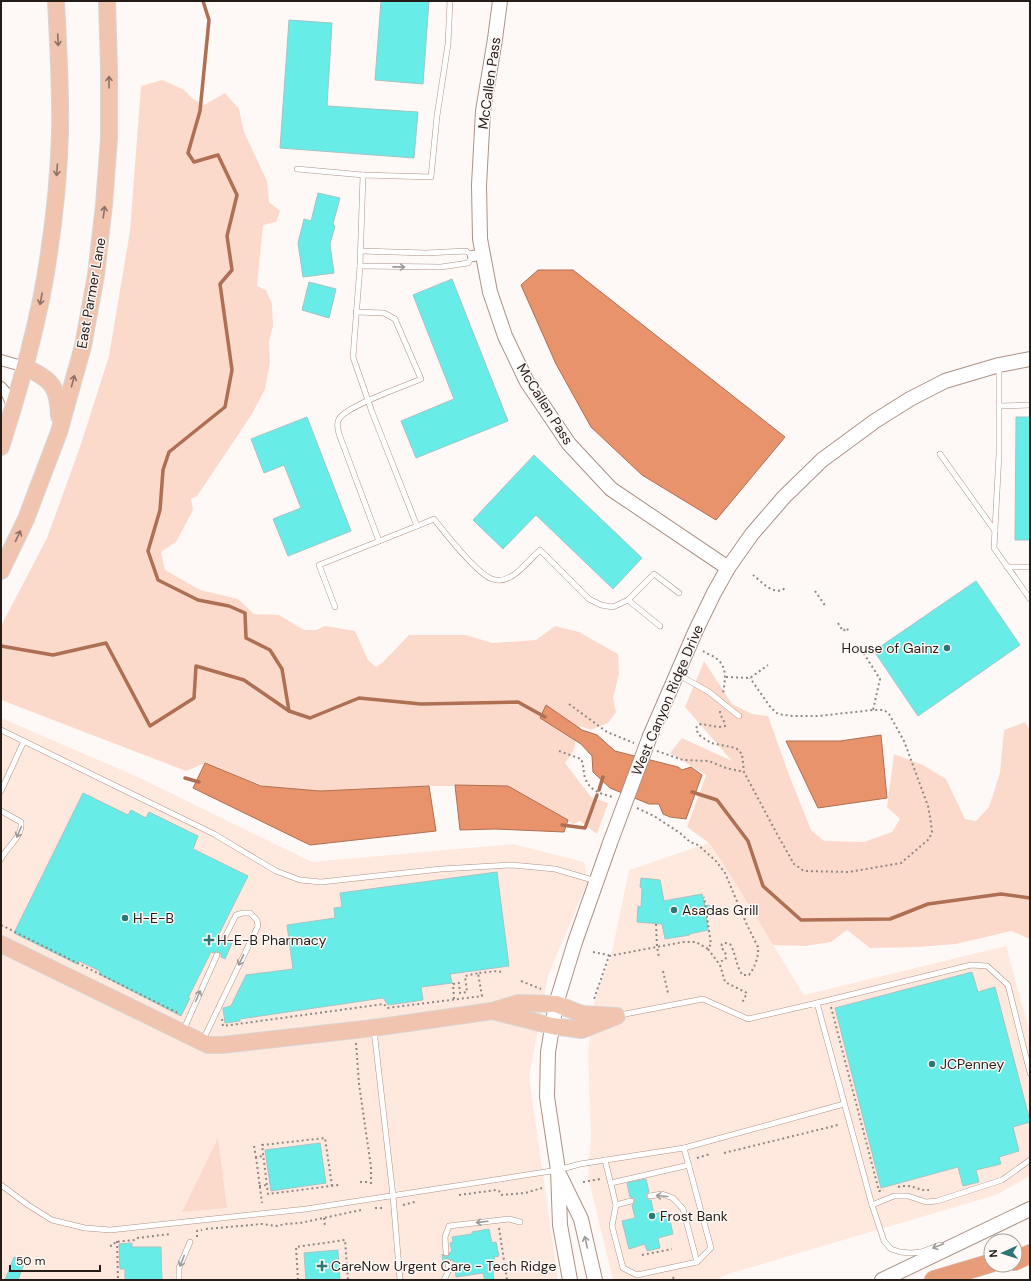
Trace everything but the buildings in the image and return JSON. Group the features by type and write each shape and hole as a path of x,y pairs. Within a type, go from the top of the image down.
{"highway":[{"path":"934,1280 983,1265"},
{"path":"974,1280 989,1273"}],"main road":[{"path":"1,447 36,324 49,254 55,202 60,131 56,1"},
{"name":"East Parmer Lane","path":"1,571 26,519 59,432 82,346 96,275 104,205 109,138 107,1"},
{"path":"25,367 36,372 47,380 56,391 58,400 59,432"},
{"path":"1,944 208,1045 222,1045 373,1028 492,1011 518,1003 556,1004 582,1014 617,1016"},
{"path":"492,1011 552,1026 582,1030 617,1016"}],"street":[{"name":"McCallen Pass","path":"500,1 483,111 479,185 480,239 478,255 505,336 527,382 569,444 611,489 728,568"},
{"name":"West Canyon Ridge Drive","path":"999,365 1030,350"},
{"path":"1,360 25,367"},
{"name":"West Canyon Ridge Drive","path":"570,1280 560,1224 558,1170 548,1097 548,1052 556,1004 596,881 650,736 696,630 714,593 728,568 752,534 784,497 822,460 875,421 910,399 945,381 999,365 1030,360"},
{"path":"1,387 7,394 13,408"},
{"name":"West Canyon Ridge Drive","path":"558,1170 581,1219 595,1280"},
{"path":"882,1280 1028,1210"}],"lane":[{"path":"297,169 363,175 431,177 437,116 448,44 450,1"},
{"path":"363,175 361,251 353,357 368,401 416,526"},
{"path":"361,251 426,253 466,251 478,255"},
{"path":"360,266 441,267 468,263 478,255"},
{"path":"356,312 384,313 396,319 421,379 345,412 337,425 338,434 379,541"},
{"path":"999,365 999,454 994,548 1030,599"},
{"path":"999,406 1030,405"},
{"path":"940,454 995,531"},
{"path":"335,607 319,565 434,519 481,572 491,579 502,580 512,577 540,550 589,599 601,605 613,607 628,600 654,574 679,593"},
{"path":"1007,567 1030,567"},
{"path":"628,600 660,626"},
{"path":"677,674 704,688 739,716"},
{"path":"1,730 214,834 276,871 300,880 321,882 441,869 512,864 555,869 596,881"},
{"path":"1,791 24,741"},
{"path":"1,811 21,822 22,826 19,835 1,859"},
{"path":"202,1042 258,926 257,920 250,913 236,915 224,939"},
{"path":"182,1032 217,955"},
{"path":"617,1016 703,999 748,1019 971,965 987,966 1008,985 1030,1073"},
{"path":"817,1003 872,1205 884,1242 891,1249 900,1252 921,1252 942,1244"},
{"path":"373,1028 400,1280"},
{"path":"1,1185 28,1205 52,1220 85,1228 110,1230 306,1209 558,1170 580,1164 684,1148 844,1104"},
{"path":"605,1160 616,1205 612,1226 623,1268 637,1275 697,1262 711,1248 684,1148"},
{"path":"872,1205 894,1196 908,1196 926,1202 937,1201 1002,1180 1030,1160"},
{"path":"611,1183 689,1166"},
{"path":"650,1196 662,1194 673,1198 683,1209 697,1262"},
{"path":"616,1205 631,1201"},
{"path":"949,1241 1028,1210"},
{"path":"446,1253 445,1237 449,1226 509,1219 520,1222"},
{"path":"179,1280 179,1268 190,1242"},
{"path":"444,1280 449,1270 448,1262"}],"path":[{"path":"752,575 771,590 777,591 785,588"},
{"path":"815,591 826,607"},
{"path":"838,623 843,630 847,628 849,633"},
{"path":"861,649 880,678 873,710"},
{"path":"703,651 718,659 726,677 720,712 720,716 725,722 725,726 719,727 701,724 697,726 696,729 699,735 711,743 736,748 742,754 744,772 794,864 804,871 849,872 902,863 929,839 932,832 928,806 904,741 889,714 884,710 873,710 818,716 792,716 778,714 771,708 750,678"},
{"path":"726,677 750,678 768,665"},
{"path":"559,751 581,759 588,785 593,790 598,793 617,798"},
{"path":"636,807 654,816 680,833 690,842 698,845 716,861 725,873 758,950 754,968 749,975 743,975 740,972 734,951 730,944 722,944 721,947 726,954 726,958 725,960 718,962"},
{"path":"704,897 711,944 708,949"},
{"path":"656,924 659,957"},
{"path":"1,925 180,1014"},
{"path":"593,952 609,956 683,942 691,941 700,944 708,949 718,962 725,982 747,993 742,1003"},
{"path":"594,999 609,956"},
{"path":"454,999 453,984 459,983 460,993 467,992 465,976 498,971 504,973"},
{"path":"663,971 668,993"},
{"path":"217,1018 222,1018 223,1026 384,1004 387,1008 482,996 478,974"},
{"path":"521,981 541,989"},
{"path":"831,1007 879,1191"},
{"path":"352,1008 352,1013"},
{"path":"355,1042 371,1186"},
{"path":"724,1153 838,1125"},
{"path":"332,1186 325,1138 262,1145 268,1194 332,1186 340,1185"},
{"path":"254,1146 262,1203"},
{"path":"697,1158 710,1154"},
{"path":"256,1157 263,1156"},
{"path":"583,1182 600,1180"},
{"path":"360,1182 370,1182"},
{"path":"259,1186 267,1185"},
{"path":"456,1196 496,1190 502,1195 525,1193 542,1188"},
{"path":"403,1205 420,1201"},
{"path":"374,1208 384,1208"},
{"path":"199,1240 197,1238 196,1231 205,1229 262,1224 277,1226 300,1223 367,1209"},
{"path":"324,1218 325,1227"},
{"path":"499,1227 507,1280"},
{"path":"110,1246 114,1245 117,1241 134,1240 137,1238 170,1234"},
{"path":"298,1280 296,1247 344,1240 348,1280"},
{"path":"117,1241 118,1280"},
{"path":"642,1255 672,1250"}],"shaded area":[{"path":"162,80 183,89 193,99 204,105 225,93 239,109 244,132 267,181 269,202 280,211 276,222 263,225 257,286 266,290 272,304 273,326 269,341 270,363 265,389 252,414 197,496 191,499 193,510 176,542 161,552 165,570 200,590 238,599 254,614 279,615 304,630 316,630 325,626 355,631 368,660 376,667 383,662 409,635 466,635 492,643 536,640 555,626 579,632 618,654 619,674 613,698 616,712 608,723 591,730 580,726 573,752 565,763 591,797 608,803 597,834 580,821 573,824 508,786 429,786 320,791 264,786 205,763 186,771 1,700 1,626 47,538 80,447 109,356 130,231 141,86"},
{"path":"538,270 573,270 785,437 716,520 642,475 591,427 556,364 521,285"},
{"path":"704,661 732,704 752,714 768,716 811,830 824,841 864,842 892,832 900,819 887,807 894,754 923,765 946,779 965,819 976,821 989,807 1000,773 1004,730 1025,722 1030,730 1030,939 1011,931 956,944 919,947 870,948 847,930 831,942 805,946 773,945 728,871 709,843 687,827 706,775 670,753 682,738 732,761 685,707"},
{"path":"546,705 582,730 597,735 615,751 678,767 682,770 691,767 702,775 686,819 670,817 663,814 659,804 649,804 610,788 593,772 592,756 581,744 540,718"},
{"path":"1,718 138,777 312,862 513,844 584,862 588,881 548,976 529,1077 558,1280 1,1280"},
{"path":"881,735 887,798 818,808 786,741 840,741"},
{"path":"205,763 261,786 320,791 429,786 436,831 310,845 193,788"},
{"path":"455,785 508,786 568,820 564,832 495,829 460,830"},
{"path":"709,843 728,871 804,995 1006,946 1030,1034 1030,1176 996,1195 728,1274 716,1280 613,1280 588,1177 591,1136 588,1053 595,998 611,956 629,870"},
{"path":"218,1138 227,1208 182,1212"}],"waterway":[{"path":"203,1 209,20 200,111 188,153 194,162 218,155 237,195 227,236 232,270 220,284 232,370 225,407 169,452 163,470 160,510 148,551 158,580 198,600 229,606 245,613 246,638 270,650 282,669 289,711"},
{"path":"1,646 53,655 106,643 150,726 194,698 196,666 244,680 289,711 310,718 359,698 421,704 518,702 545,717"},
{"path":"599,790 603,777"},
{"path":"185,778 199,782"},
{"path":"692,792 717,800 748,841 763,886 801,920 890,919 928,904 1001,894 1030,898"},
{"path":"562,825 585,828 597,795"}],"place":[{"name":"House of Gainz","path":"947,648"},
{"name":"Asadas Grill","path":"674,910"},
{"name":"H-E-B","path":"125,918"},
{"name":"H-E-B Pharmacy","path":"209,940"},
{"name":"JCPenney","path":"932,1064"},
{"name":"Frost Bank","path":"652,1216"},
{"name":"CareNow Urgent Care - Tech Ridge","path":"322,1266"}]}
